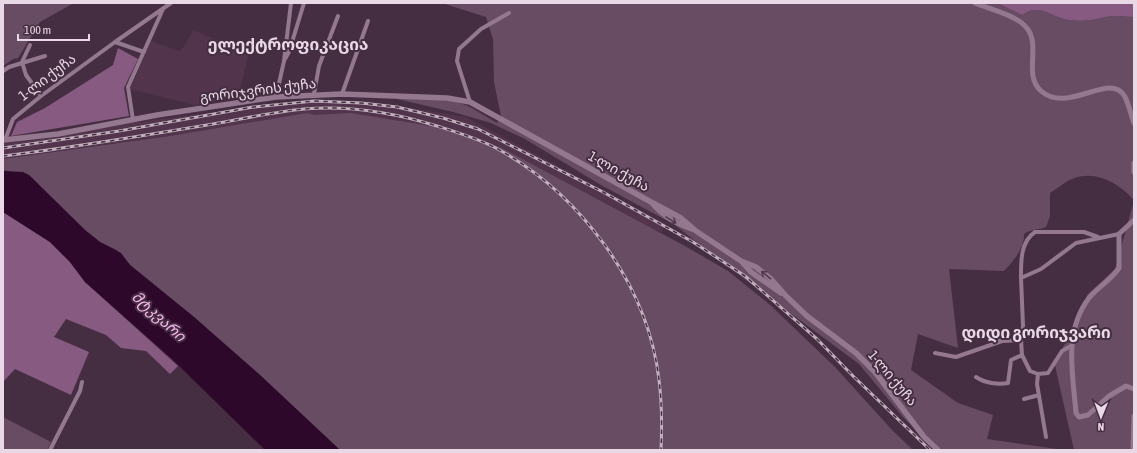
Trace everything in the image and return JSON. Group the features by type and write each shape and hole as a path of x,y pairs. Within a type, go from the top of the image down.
{"main road":[{"name":"გორიჯვრის ქუჩა","path":"4,140 58,134 133,120 276,97 314,94 342,94 447,98 470,102 576,161"},
{"name":"1-ლი ქუჩა","path":"576,161 681,218 696,231 740,261 751,272 786,296 807,316 856,353 875,372 924,437 938,450"}],"street":[{"name":"1-ლი ქუჩა","path":"4,140 13,119 41,96 171,3"},
{"path":"276,97 284,61 291,3"},
{"path":"284,61 289,52 304,3"},
{"path":"975,3 1017,20 1029,30 1033,38 1033,79 1041,92 1057,100 1067,99 1102,89 1120,91 1125,96 1134,123"},
{"path":"133,120 128,87 163,9"},
{"path":"470,102 457,61 459,49 481,29 509,13"},
{"path":"314,94 319,66 338,16"},
{"path":"342,94 368,21"},
{"path":"115,42 144,52"},
{"path":"30,45 22,62 26,75 41,96"},
{"path":"3,71 9,66 45,56"},
{"path":"1134,163 1134,172"},
{"path":"1021,278 1041,269 1076,243 1099,237 1120,234 1134,220"},
{"path":"1071,346 1062,351 1048,373 1038,374 1030,371 1022,355 1019,341 1023,326 1021,278 1023,250 1028,236 1034,232 1084,232 1099,237"},
{"path":"1120,234 1120,268 1090,298 1080,313 1072,332 1071,346 1076,413 1079,417 1088,415 1117,390 1126,386 1134,389"},
{"path":"968,338 980,334 987,337 1006,338 1019,341"},
{"path":"935,353 956,357 1002,341 1019,341"},
{"path":"976,377 984,382 1002,384 1008,382 1011,360 1022,355"},
{"path":"1038,374 1039,394 1046,437"},
{"path":"50,450 80,391 82,382"},
{"path":"1024,399 1039,394"},
{"path":"1133,450 1134,416"}],"shaded area":[{"path":"3,3 74,3 40,22 18,58 13,59 3,66"},
{"path":"442,3 997,3 1022,15 1028,11 1040,10 1063,19 1074,21 1112,16 1134,17 1134,200 1121,188 1106,179 1081,176 1072,179 1050,193 1050,216 1046,227 1029,231 1024,234 1023,244 1015,259 1004,271 949,269 958,348 918,334 911,370 958,403 993,415 987,439 1064,450 936,450 903,417 859,364 727,266 675,225 601,185 525,139 491,123 453,112 397,99 434,99 453,102 470,107 497,123 501,116 494,82 493,39 486,17"},
{"path":"997,3 1134,3 1134,17 1112,16 1074,21 1063,19 1040,10 1028,11 1022,15"},
{"path":"193,30 249,53 238,97 195,105 130,89 151,41 179,51 183,48"},
{"path":"118,48 138,59 124,88 129,116 11,136 17,122 45,108 113,65"},
{"path":"367,101 466,117 666,224 661,233 500,147 269,122 3,159 3,139 287,103"},
{"path":"307,113 315,115 351,113 443,128 500,147 685,246 728,271 769,304 835,367 892,430 913,450 340,450 260,375 194,317 130,265 117,250 100,242 85,230 29,175 3,170 3,159 170,136"},
{"path":"1134,201 1134,450 1074,450 1054,361 1065,344 1087,295 1115,269"},
{"path":"3,212 50,242 70,262 85,282 178,366 170,374 146,351 121,348 106,335 66,319 54,337 89,352 71,395 15,369 3,382"},
{"path":"3,417 51,442 47,450 3,450"}],"water":[{"name":"მტკვარი","path":"3,171 23,172 29,175 85,230 100,242 121,253 130,265 194,317 260,375 340,450 265,450 172,359 85,282 70,262 50,242 3,212"}],"railway":[{"path":"3,148 119,131 253,107 314,101 361,103 397,107 443,118 478,129 603,192 693,242 745,276 817,339 930,450"},
{"path":"3,156 127,138 278,112 321,108 355,109 405,117 473,138 494,147 525,166 554,189 581,215 604,244 624,276 641,309 652,344 661,397 661,450"}],"district":[{"name":"ელექტროფიკაცია","path":"288,44"},
{"name":"დიდი გორიჯვარი","path":"1036,332"}]}
